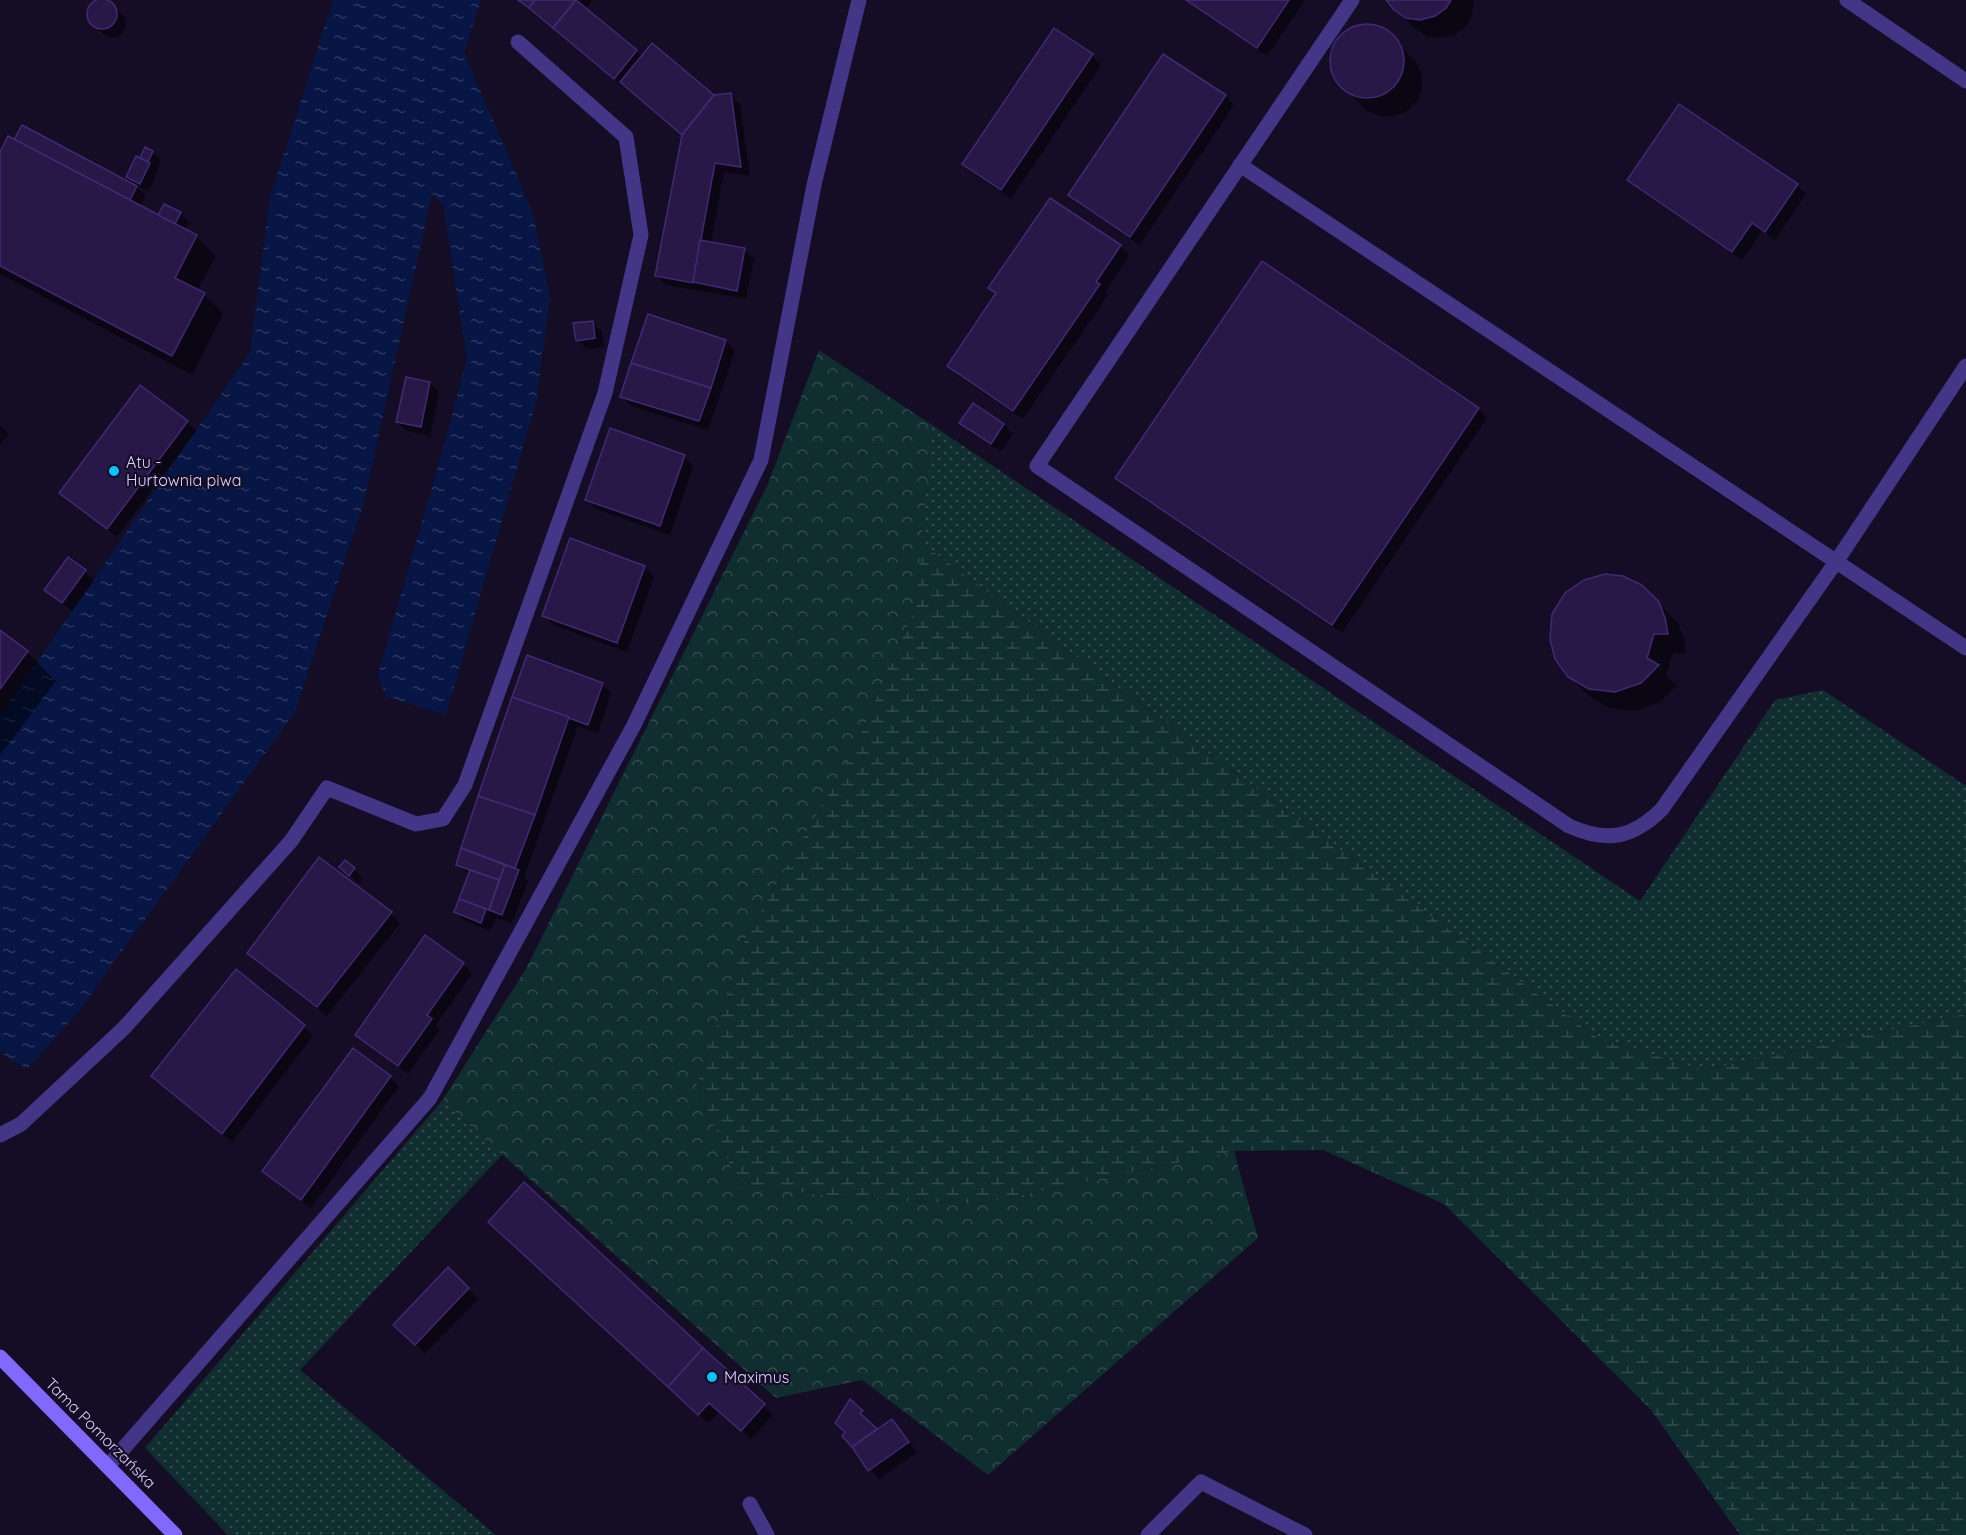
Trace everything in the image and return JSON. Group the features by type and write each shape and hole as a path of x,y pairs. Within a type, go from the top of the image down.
{"street":[{"name":"Tama Pomorzańska","path":"0,1357 176,1535"}],"lane":[{"path":"108,1467 430,1098 634,725 761,460 814,185 859,0"},
{"path":"1352,0 1037,466 1569,826 1587,834 1617,835 1632,832 1655,816 1836,562 1966,366"},
{"path":"1847,0 1966,81"},
{"path":"0,1135 21,1124 124,1028 291,841 327,788 416,824 443,819 465,785 605,393 641,235 626,137 518,42"},
{"path":"1240,165 1966,648"},
{"path":"1148,1535 1202,1482 1305,1535"},
{"path":"750,1504 767,1535"}],"green space":[{"path":"819,350 932,425 916,606 855,748 746,937 697,1085 738,1184 857,1199 978,1204 1234,1151 1258,1238 988,1475 862,1380 776,1398 442,1101 527,967 767,486"},
{"path":"932,425 1640,901 1775,700 1823,690 1966,786 1966,1014 1704,1070 1599,1039 921,543"},
{"path":"921,543 1599,1039 1704,1070 1966,1014 1966,1535 1740,1535 1651,1410 1444,1204 1323,1150 1234,1151 978,1204 857,1199 738,1184 697,1085 746,937 855,748 916,606"},
{"path":"442,1101 503,1154 300,1370 496,1535 228,1535 145,1448"}],"water":[{"path":"333,0 481,0 464,53 533,213 550,297 536,402 446,715 385,696 378,674 467,358 443,205 432,194 364,502 295,712 76,1015 27,1069 0,1052 0,716 250,352 270,197"}],"building":[{"path":"102,-1 113,3 117,14 113,25 102,29 91,25 87,14 91,3"},
{"path":"518,0 535,0 529,8"},
{"path":"535,0 576,0 553,28 529,8"},
{"path":"576,0 637,50 614,79 553,28"},
{"path":"1186,0 1289,0 1257,48"},
{"path":"1386,0 1451,0 1446,8 1435,16 1420,20 1406,18 1394,10"},
{"path":"1367,24 1381,27 1393,35 1401,47 1404,61 1401,75 1393,87 1381,95 1367,98 1353,95 1341,87 1333,75 1330,61 1333,47 1341,35 1353,27"},
{"path":"1054,28 1093,54 1001,190 962,164"},
{"path":"652,43 714,95 682,135 620,82"},
{"path":"1163,54 1226,95 1130,237 1068,195"},
{"path":"731,93 741,167 715,163 693,283 655,276 682,135 714,95"},
{"path":"1679,104 1798,184 1765,232 1752,223 1732,252 1627,180"},
{"path":"22,125 137,186 130,200 14,140"},
{"path":"8,136 197,235 175,278 205,293 172,356 0,266 0,152"},
{"path":"145,147 153,151 148,162 140,158"},
{"path":"136,156 150,163 140,184 126,177"},
{"path":"1050,198 1121,245 1096,282 1100,284 1013,411 947,366 996,293 988,288"},
{"path":"164,204 181,212 175,224 158,215"},
{"path":"700,240 745,248 737,291 693,282"},
{"path":"1262,261 1479,408 1332,625 1115,478"},
{"path":"648,314 726,340 711,388 631,363"},
{"path":"593,321 595,338 576,341 573,323"},
{"path":"631,363 711,388 699,421 620,397"},
{"path":"406,377 430,382 421,427 396,422"},
{"path":"140,385 188,421 107,529 59,493"},
{"path":"973,403 1004,424 991,444 959,423"},
{"path":"610,428 685,455 660,526 585,500"},
{"path":"570,538 645,566 617,643 542,616"},
{"path":"68,557 86,570 62,603 44,590"},
{"path":"1605,574 1623,576 1642,585 1659,602 1668,634 1654,634 1647,658 1659,665 1641,683 1615,692 1589,689 1568,677 1555,659 1550,639 1552,614 1565,593 1584,580"},
{"path":"0,630 28,651 0,689"},
{"path":"527,655 603,683 588,725 512,697"},
{"path":"512,697 569,717 535,815 478,796"},
{"path":"478,796 535,815 515,868 461,848"},
{"path":"461,848 505,865 499,880 456,865"},
{"path":"319,857 392,912 317,1007 247,953"},
{"path":"345,860 355,868 349,876 339,867"},
{"path":"505,865 519,870 502,915 489,910"},
{"path":"470,870 499,880 489,910 459,899"},
{"path":"459,899 486,909 481,923 454,912"},
{"path":"425,935 464,963 427,1015 432,1019 398,1066 355,1035"},
{"path":"236,969 305,1025 222,1134 151,1076"},
{"path":"353,1048 391,1076 301,1200 262,1171"},
{"path":"524,1182 703,1348 668,1387 488,1222"},
{"path":"448,1267 469,1288 415,1345 393,1325"},
{"path":"703,1348 765,1404 741,1431 709,1403 698,1415 668,1387"},
{"path":"850,1399 863,1411 860,1413 877,1429 852,1447 842,1436 845,1432 835,1423"},
{"path":"892,1419 909,1442 868,1471 852,1447"}],"place":[{"name":"Atu - Hurtownia piwa","path":"114,471"},
{"name":"Maximus","path":"712,1377"}]}
